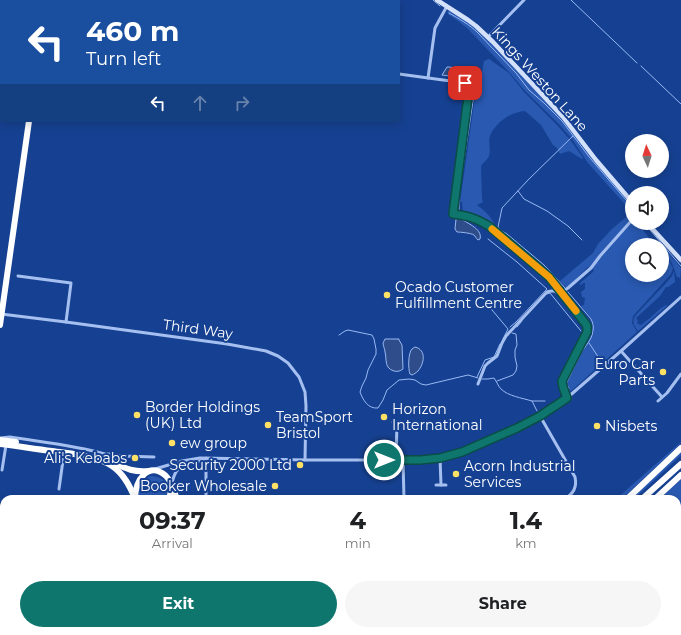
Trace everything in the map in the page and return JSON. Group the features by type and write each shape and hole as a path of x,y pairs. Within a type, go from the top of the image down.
{"highway":[{"path":"0,325 29,122"},
{"path":"0,439 90,453 134,471 157,471 166,476 175,495"},
{"path":"3,447 64,453 93,458 112,466 124,478 133,495"},
{"path":"631,495 681,448"},
{"path":"660,483 681,460"},
{"path":"646,495 681,464"},
{"path":"135,495 138,482 150,471"},
{"path":"659,495 681,475"},
{"path":"170,495 172,486"}],"street":[{"name":"Kings Weston Lane","path":"437,0 468,20 488,37 563,117 596,160 625,194"},
{"path":"488,37 524,0"},
{"path":"428,78 435,28 446,6"},
{"path":"400,74 465,83 468,85 469,89 453,214 470,216 489,226 549,277 587,326 587,332 563,379 562,384 567,398"},
{"path":"478,384 485,366 497,356 504,339 547,292 552,290 559,294 568,288 591,268 625,228"},
{"path":"653,230 681,260"},
{"path":"18,276 71,283 66,322"},
{"path":"150,471 196,458 403,460 440,458 462,452 517,428 540,416 567,398 680,299 681,303"},
{"name":"Third Way","path":"1,314 243,346 270,352 288,363 296,372 305,392 305,460"},
{"path":"621,351 662,397"},
{"path":"658,401 667,393 681,374"},
{"path":"563,388 567,390 570,395"},
{"path":"540,416 575,477 576,485 574,492 570,495"},
{"path":"396,460 395,422 401,422"},
{"path":"0,439 7,437 84,449 106,454 154,457"},
{"path":"2,470 3,447"},
{"path":"59,489 64,453"},
{"path":"106,454 119,465"},
{"path":"119,465 119,460 123,456"},
{"path":"172,486 174,474 179,468 186,464 206,458"},
{"path":"206,458 206,495"},
{"path":"440,458 441,485"},
{"path":"403,460 404,495"},
{"path":"436,485 446,485"}],"shaded area":[{"path":"451,11 486,37 554,110 625,196 625,204 588,163 572,139 558,123 526,92 468,29 447,12"},
{"path":"489,59 509,73 524,92 571,141 583,158 582,159 569,151 560,154 541,125 525,111 519,112 504,119 495,127 490,136 489,156 481,166 483,202 477,205 492,220 495,226 493,229 479,219 463,213 462,202 460,202 478,78 481,78 484,61"},
{"path":"447,67 476,71 477,80 475,81 474,79 442,75"},
{"path":"459,217 479,232 480,239 478,240 473,234 457,232 455,229 456,219"},
{"path":"625,218 625,230 643,230 649,238 625,238 625,282 664,282 633,316 632,323 637,332 570,391 566,389 564,385 589,332 589,326 564,293 568,291 566,293 591,322 593,330 590,336 593,335 594,326 593,323 581,306 584,305 585,298 582,297 581,292 585,289 585,283 581,285 579,284 594,270 588,267 566,288 560,281 593,253 598,244"},
{"path":"669,253 681,268 680,279 677,277 669,260"},
{"path":"669,261 673,268 669,276"},
{"path":"674,271 675,282 666,287 660,296 636,318 638,321 637,323 641,325 661,308 666,305 667,306 638,331 634,324 635,316 667,282 669,282"},
{"path":"385,339 399,339 402,345 403,369 394,371 387,366 383,344"},
{"path":"415,347 423,354 423,361 417,372 412,375 409,372 409,357 412,349"},
{"path":"681,442 626,495 621,495"},
{"path":"681,451 681,455 678,458 638,495 634,495"},
{"path":"151,476 164,480 167,486 167,495 138,495 140,484"},
{"path":"681,479 681,495 664,495"}],"waterway":[{"path":"433,0 440,6"},
{"path":"571,0 637,63"},
{"path":"449,13 468,24 478,33 516,73 529,90 562,121 590,158 625,199"},
{"path":"641,66 681,104"},
{"path":"459,212 460,187 476,81"},
{"path":"565,288 544,265 498,227 502,208 573,136"},
{"path":"518,191 524,199 547,211 568,226 582,240"},
{"path":"650,230 681,266"},
{"path":"488,239 517,262 547,289 510,327"},
{"path":"568,292 591,319 593,324 591,337 581,353 566,384 569,388"},
{"path":"547,294 550,293 581,331"},
{"path":"482,298 508,329 503,339"},
{"path":"517,327 522,321"},
{"path":"339,335 348,330 372,335 374,339 376,354 360,392 364,401 374,408 378,408 387,390 399,380 415,380 426,385 468,375 478,378"},
{"path":"497,381 513,375 516,371 516,334 512,333"},
{"path":"589,343 601,361"},
{"path":"477,377 485,360 494,357 500,344"},
{"path":"482,379 494,378 500,388 507,393 532,401 537,411"},
{"path":"532,401 545,401"}],"slow traffic":[{"path":"492,229 549,277 576,311"}],"place":[{"name":"Ocado Customer Fulfillment Centre","path":"387,295"},
{"name":"Euro Car Parts","path":"663,372"},
{"name":"Border Holdings (UK) Ltd","path":"137,415"},
{"name":"Horizon International","path":"384,417"},
{"name":"TeamSport Bristol","path":"268,425"},
{"name":"Nisbets","path":"597,426"},
{"name":"ew group","path":"172,443"},
{"name":"Ali's Kebabs","path":"135,458"},
{"name":"Security 2000 Ltd","path":"300,465"},
{"name":"Acorn Industrial Services","path":"456,474"},
{"name":"Booker Wholesale","path":"275,486"}],"route":[{"path":"384,460 420,460 448,456 462,452 517,428 540,416 567,398 562,381 588,329 585,323 549,277 489,226 470,216 453,214 469,89 468,85 465,83"}]}
